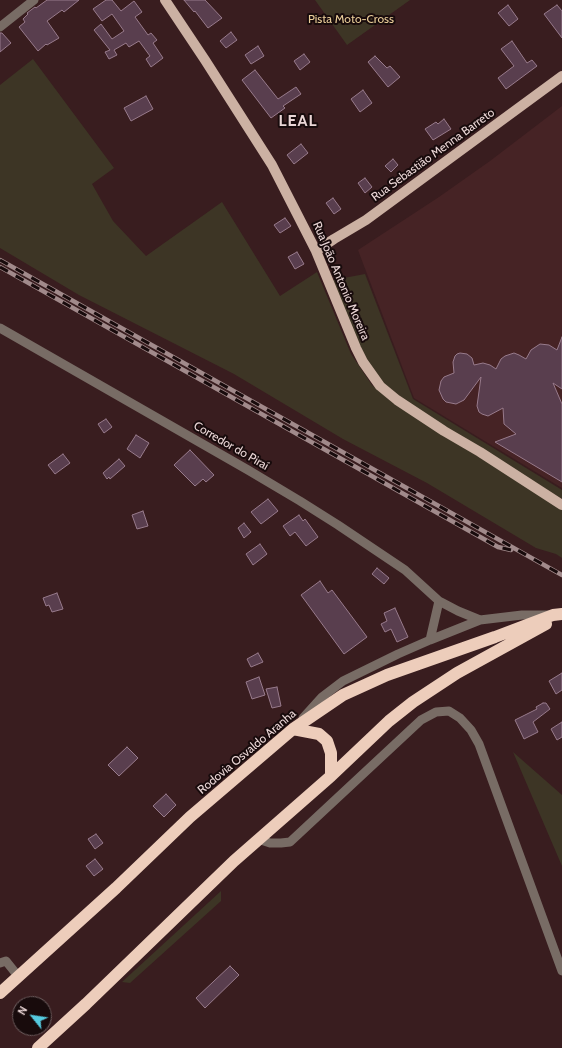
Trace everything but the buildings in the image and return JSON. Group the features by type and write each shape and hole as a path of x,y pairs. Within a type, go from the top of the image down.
{"highway":[{"name":"Rodovia Osvaldo Aranha","path":"0,993 116,888 190,817 293,729 343,695 387,675 559,614"},
{"path":"38,1048 86,1004 234,861 331,776 389,721 413,702 457,673 546,624 559,614"},
{"path":"293,729 319,734 327,741 331,753 331,776"}],"main road":[{"name":"Rua João Antonio Moreira","path":"165,0 272,164 316,251 356,348 363,362 380,386 397,400 444,431 480,452 562,505"},
{"name":"Rua Sebastião Menna Barreto","path":"316,251 366,220 562,76"}],"street":[{"path":"0,27 34,0"},
{"name":"Corredor do Piraí","path":"0,328 248,470 338,525 405,570 439,601 480,620"},
{"path":"430,640 439,601"},
{"path":"293,729 322,698 343,681 430,640 480,620 536,614 559,614"},
{"path":"258,840 270,843 290,842 421,720 436,712 449,711 460,718 479,744 562,971"},
{"path":"0,963 6,961 18,976"}],"shaded area":[{"path":"562,106 562,488 414,398 358,250 439,197 490,161"}],"green space":[{"name":"Pista Moto-Cross","path":"315,0 410,0 347,45"},
{"path":"33,59 114,168 92,184 113,221 146,256 222,202 280,296 317,272 351,354 372,385 392,402 562,509 562,558 556,554 536,548 427,483 343,439 234,374 79,295 0,248 0,85"},
{"path":"365,274 413,399 562,490 562,499 391,394 363,357 333,280"},
{"path":"513,752 562,795 562,866"},
{"path":"221,891 221,901 130,983 122,982"}],"railway":[{"path":"0,260 562,575"},
{"path":"0,267 498,547 511,550"}],"district":[{"name":"LEAL","path":"298,121"}]}
